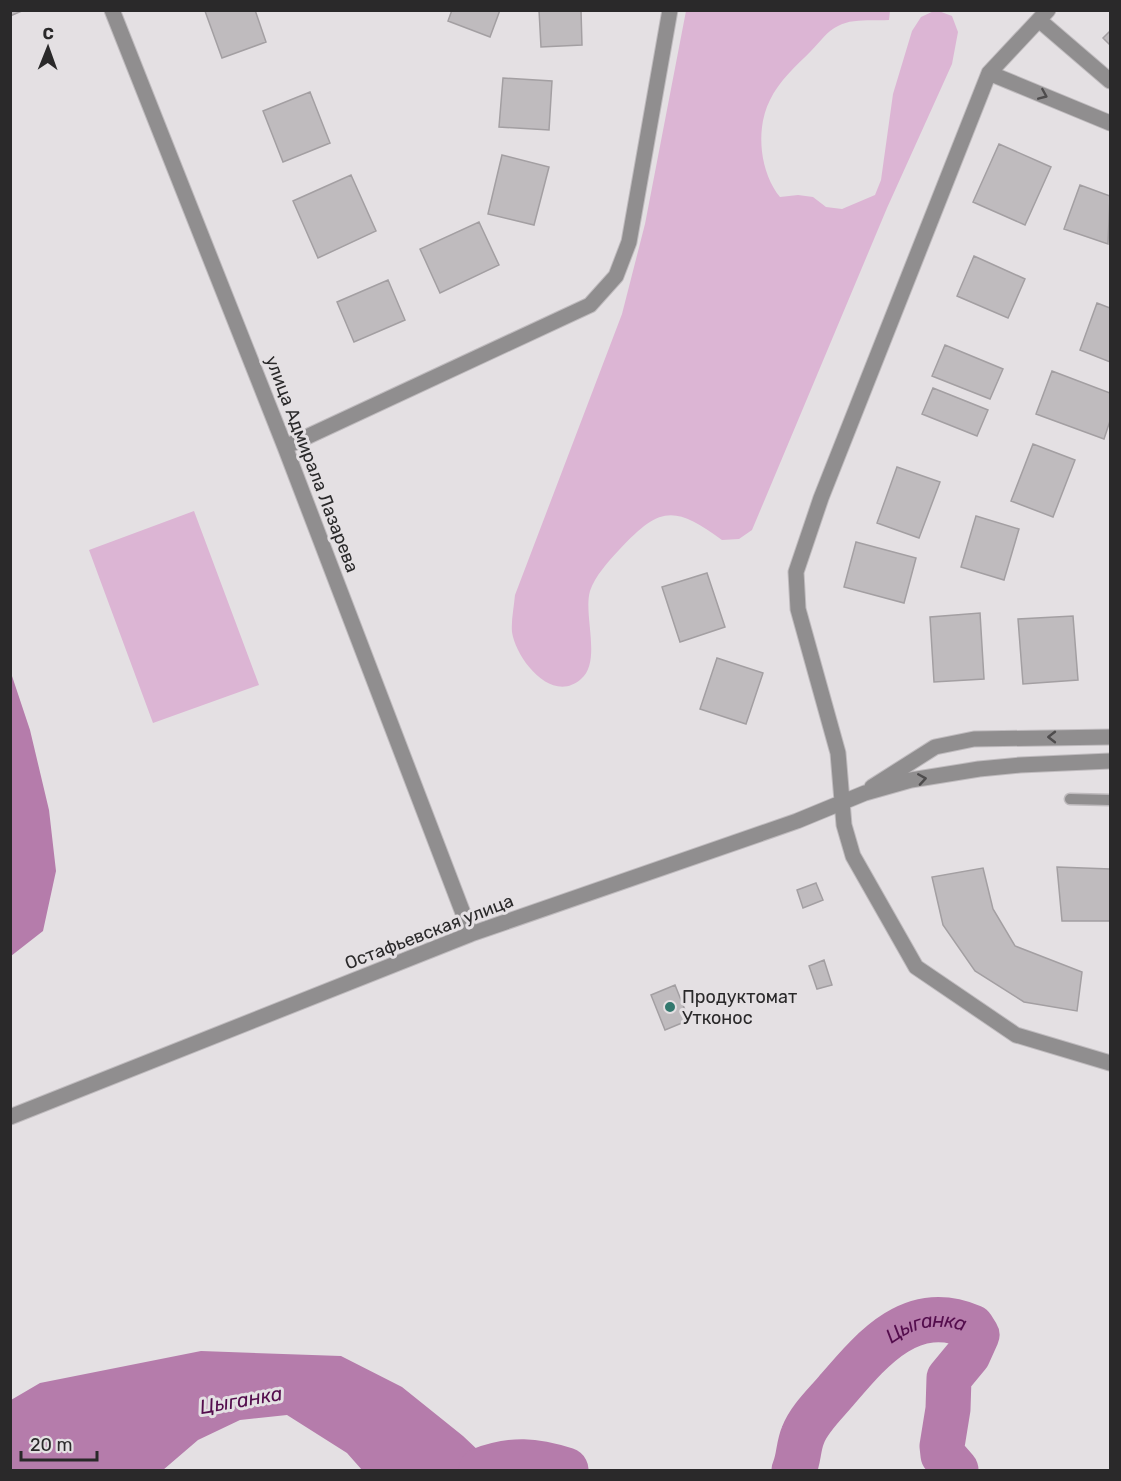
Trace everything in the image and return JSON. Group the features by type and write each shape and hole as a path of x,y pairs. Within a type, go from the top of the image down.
{"street":[{"name":"улица Адмирала Лазарева","path":"112,10 285,447 471,934"},
{"path":"285,447 590,305 616,276 629,242 670,10"},
{"path":"1110,81 1044,15 989,73 825,487 796,572 798,609 838,753 844,825 853,856 916,967 1016,1035 1110,1063"},
{"path":"989,73 1110,123"},
{"name":"Остафьевская улица","path":"865,793 907,763 935,747 974,739 1110,737"},
{"name":"Остафьевская улица","path":"10,1117 471,934 596,893 865,793 911,780 979,769 1110,761"}],"lane":[{"path":"1070,799 1110,800"}],"shaded area":[{"path":"936,10 952,16 958,32 952,64 887,208 752,530 739,539 722,540 679,516 668,515 657,518 646,525 619,550 595,580 588,601 591,650 587,671 581,679 570,686 559,686 547,683 537,675 520,654 512,632 515,595 622,314 645,224 686,11 890,11 889,20 844,23 831,30 783,80 770,100 762,124 764,163 773,187 780,197 798,195 813,197 826,207 842,209 875,195 881,180 893,94 912,31 921,17"},
{"path":"194,511 259,685 153,723 89,550"}],"water":[{"path":"10,670 30,730 49,810 56,871 43,931 11,956"},
{"path":"201,1351 341,1356 402,1387 463,1436 499,1470 362,1470 347,1453 287,1415 240,1420 198,1440 163,1470 11,1470 11,1400 40,1383"}],"building":[{"path":"10,10 24,10 10,16"},
{"path":"255,10 266,42 222,58 205,11"},
{"path":"452,10 500,10 490,37 448,21"},
{"path":"539,10 581,10 582,45 541,47"},
{"path":"1110,31 1110,45 1103,38"},
{"path":"503,78 552,81 549,130 499,127"},
{"path":"310,92 330,143 283,162 263,111"},
{"path":"999,144 1051,167 1025,225 973,202"},
{"path":"502,155 549,167 534,225 488,214"},
{"path":"351,175 376,231 318,258 293,201"},
{"path":"1080,185 1110,196 1108,244 1064,229"},
{"path":"479,222 499,265 440,293 420,249"},
{"path":"974,256 1025,279 1008,318 957,296"},
{"path":"388,280 405,320 354,342 337,302"},
{"path":"1097,303 1110,308 1110,362 1080,350"},
{"path":"945,345 1003,369 990,399 932,376"},
{"path":"1052,371 1110,393 1110,421 1104,439 1036,414"},
{"path":"933,388 988,410 977,436 922,414"},
{"path":"1033,444 1075,460 1053,517 1011,501"},
{"path":"897,467 940,482 919,538 877,523"},
{"path":"976,516 1019,529 1004,580 961,567"},
{"path":"856,542 916,558 904,603 844,587"},
{"path":"707,573 725,627 680,642 662,587"},
{"path":"980,613 984,679 934,682 930,617"},
{"path":"1073,616 1078,680 1023,684 1018,619"},
{"path":"717,658 763,673 746,724 700,709"},
{"path":"1057,867 1110,869 1110,921 1062,921"},
{"path":"983,868 993,909 1015,946 1082,972 1077,1011 1024,1002 975,971 943,925 932,877"},
{"path":"816,883 823,900 803,908 797,890"},
{"path":"824,960 832,985 817,989 809,966"},
{"name":"Продуктомат Утконос","path":"675,985 689,1020 665,1030 651,995"}],"waterway":[{"name":"Цыганка","path":"794,1470 801,1439 809,1423 850,1375 879,1345 912,1325 930,1320 950,1321 972,1327 977,1335 968,1355 949,1378 948,1409 942,1446 943,1455 956,1470"},
{"name":"Цыганка","path":"481,1470 513,1462 534,1462 566,1470"}],"place":[{"name":"Продуктомат Утконос","path":"670,1007"}]}
